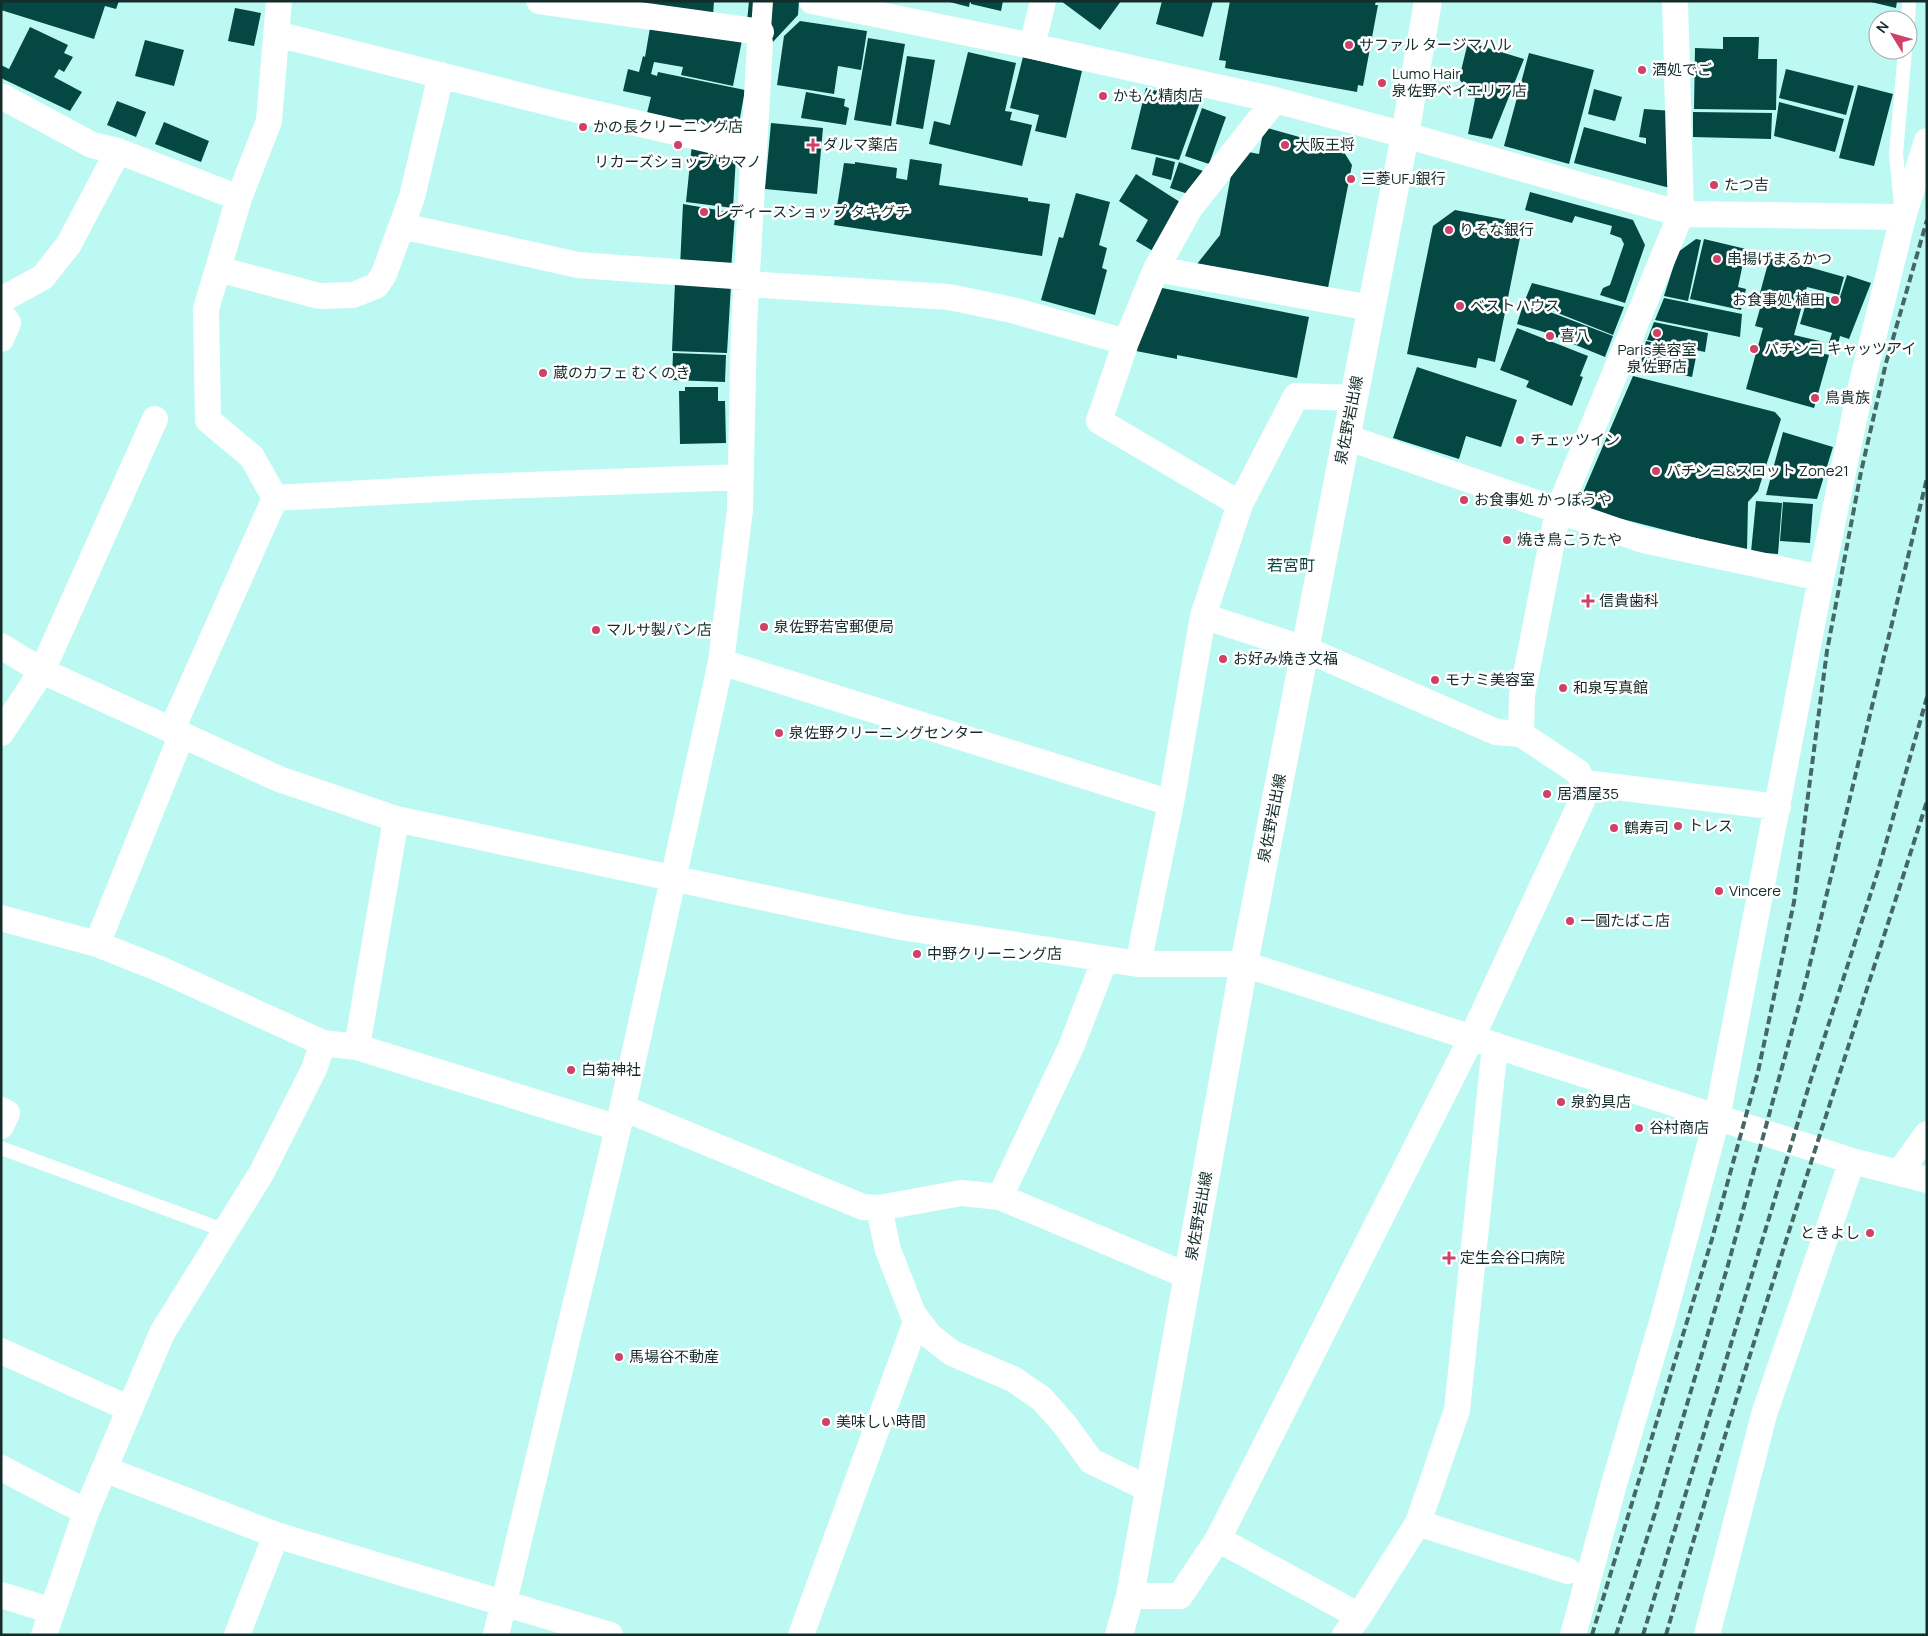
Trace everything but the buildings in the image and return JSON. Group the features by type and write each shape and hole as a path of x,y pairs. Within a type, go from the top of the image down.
{"main road":[{"name":"泉佐野岩出線","path":"1119,1635 1130,1596 1244,964 1354,398 1428,1"}],"street":[{"path":"275,498 252,457 208,420 206,309 239,198 269,121 279,1"},
{"path":"539,1 760,38"},
{"path":"496,1635 621,1118 721,662 740,510 747,280 763,1"},
{"path":"812,1 1032,46 1275,100 1404,134 1681,214 1903,217"},
{"path":"1032,46 1043,1"},
{"path":"1521,734 1522,695 1558,511 1681,214 1675,1"},
{"path":"277,34 562,106 754,150"},
{"path":"218,269 319,296 353,295 376,286 384,274 412,197 441,75"},
{"path":"1,96 92,145 118,151 239,198"},
{"path":"1240,504 1099,421 1126,342 1156,269 1190,208 1275,100"},
{"path":"1573,1635 1614,1484 1663,1319 1717,1118 1821,578 1859,395 1903,217 1927,141"},
{"path":"1,300 43,277 69,244 118,151"},
{"path":"402,226 578,265 949,297 1012,310 1126,342"},
{"path":"1156,269 1371,308"},
{"path":"1,313 8,323 1,339"},
{"path":"1138,964 1171,803 1203,616 1240,504 1296,396 1354,398"},
{"path":"1,733 42,671 155,419"},
{"path":"1346,437 1643,540 1821,578"},
{"path":"275,498 474,487 741,478"},
{"path":"97,944 177,732 275,498"},
{"path":"1130,1596 1180,1596 1218,1540 1484,1041 1587,790 1578,772 1521,734 1496,732 1305,649 1203,616"},
{"path":"1,646 42,671 279,779 396,819 901,927 1138,964 1244,964 1852,1162 1927,1180"},
{"path":"721,662 1171,803"},
{"path":"1584,783 1778,807"},
{"path":"357,1047 396,819"},
{"path":"1,918 97,944 160,969 323,1044 357,1047 621,1118 863,1207 879,1208 961,1193 1000,1196 1188,1276"},
{"path":"1000,1196 1071,1047 1105,959"},
{"path":"1218,1540 1352,1626 1418,1523 1457,1410 1484,1041"},
{"path":"1,1595 48,1623 86,1512 162,1333 262,1172 314,1069 323,1044"},
{"path":"1,1110 7,1113 1,1126"},
{"path":"1899,1173 1927,1134"},
{"path":"1707,1635 1765,1411 1852,1162"},
{"path":"879,1208 888,1250 913,1314 930,1336 952,1353 1013,1379 1042,1399 1065,1425 1091,1461 1149,1489"},
{"path":"801,1635 917,1319"},
{"path":"1,1351 130,1409"},
{"path":"1,1468 86,1512"},
{"path":"104,1469 276,1535 610,1635"},
{"path":"1418,1523 1568,1571"},
{"path":"237,1635 276,1535"}],"lane":[{"path":"1903,217 1896,154 1904,60"},
{"path":"1,1148 226,1230"}],"railway":[{"path":"1592,1635 1712,1239 1758,1072 1794,902 1827,651 1861,472 1886,363 1927,220"},
{"path":"1616,1635 1655,1513 1728,1265 1807,976 1927,478"},
{"path":"1643,1635 1811,1079 1878,871 1927,697"},
{"path":"1666,1635 1728,1426 1927,801"}],"place":[{"name":"サファル タージマハル","path":"1349,45"},
{"name":"酒処でご","path":"1642,70"},
{"name":"Lumo Hair 泉佐野ベイエリア店","path":"1382,83"},
{"name":"かもん精肉店","path":"1103,96"},
{"name":"かの長クリーニング店","path":"583,127"},
{"name":"リカーズショップ ウマノ","path":"678,145"},
{"name":"ダルマ薬店","path":"813,145"},
{"name":"大阪王将","path":"1285,145"},
{"name":"三菱UFJ銀行","path":"1351,179"},
{"name":"たつ吉","path":"1714,185"},
{"name":"レディースショップ タキグチ","path":"704,212"},
{"name":"りそな銀行","path":"1449,230"},
{"name":"串揚げまるかつ","path":"1717,259"},
{"name":"お食事処 植田","path":"1835,300"},
{"name":"ベストハウス","path":"1460,306"},
{"name":"Paris美容室 泉佐野店","path":"1657,333"},
{"name":"喜八","path":"1550,336"},
{"name":"パチンコ キャッツアイ","path":"1754,349"},
{"name":"蔵のカフェ むくのき","path":"543,373"},
{"name":"鳥貴族","path":"1815,398"},
{"name":"チェッツイン","path":"1520,440"},
{"name":"パチンコ&スロット Zone21","path":"1656,471"},
{"name":"お食事処 かっぽうや","path":"1464,500"},
{"name":"焼き鳥こうたや","path":"1507,540"},
{"name":"信貴歯科","path":"1588,601"},
{"name":"泉佐野若宮郵便局","path":"764,627"},
{"name":"マルサ製パン店","path":"596,630"},
{"name":"お好み焼き文福","path":"1223,659"},
{"name":"モナミ美容室","path":"1435,680"},
{"name":"和泉写真館","path":"1563,688"},
{"name":"泉佐野クリーニングセンター","path":"779,733"},
{"name":"居酒屋35","path":"1547,794"},
{"name":"トレス","path":"1678,826"},
{"name":"鶴寿司","path":"1614,828"},
{"name":"Vincere","path":"1719,891"},
{"name":"一圓たばこ店","path":"1570,921"},
{"name":"中野クリーニング店","path":"917,954"},
{"name":"白菊神社","path":"571,1070"},
{"name":"泉釣具店","path":"1561,1102"},
{"name":"谷村商店","path":"1639,1128"},
{"name":"ときよし","path":"1870,1233"},
{"name":"定生会谷口病院","path":"1449,1258"},
{"name":"馬場谷不動産","path":"619,1357"},
{"name":"美味しい時間","path":"826,1422"}],"district":[{"name":"若宮町","path":"1291,565"}]}
